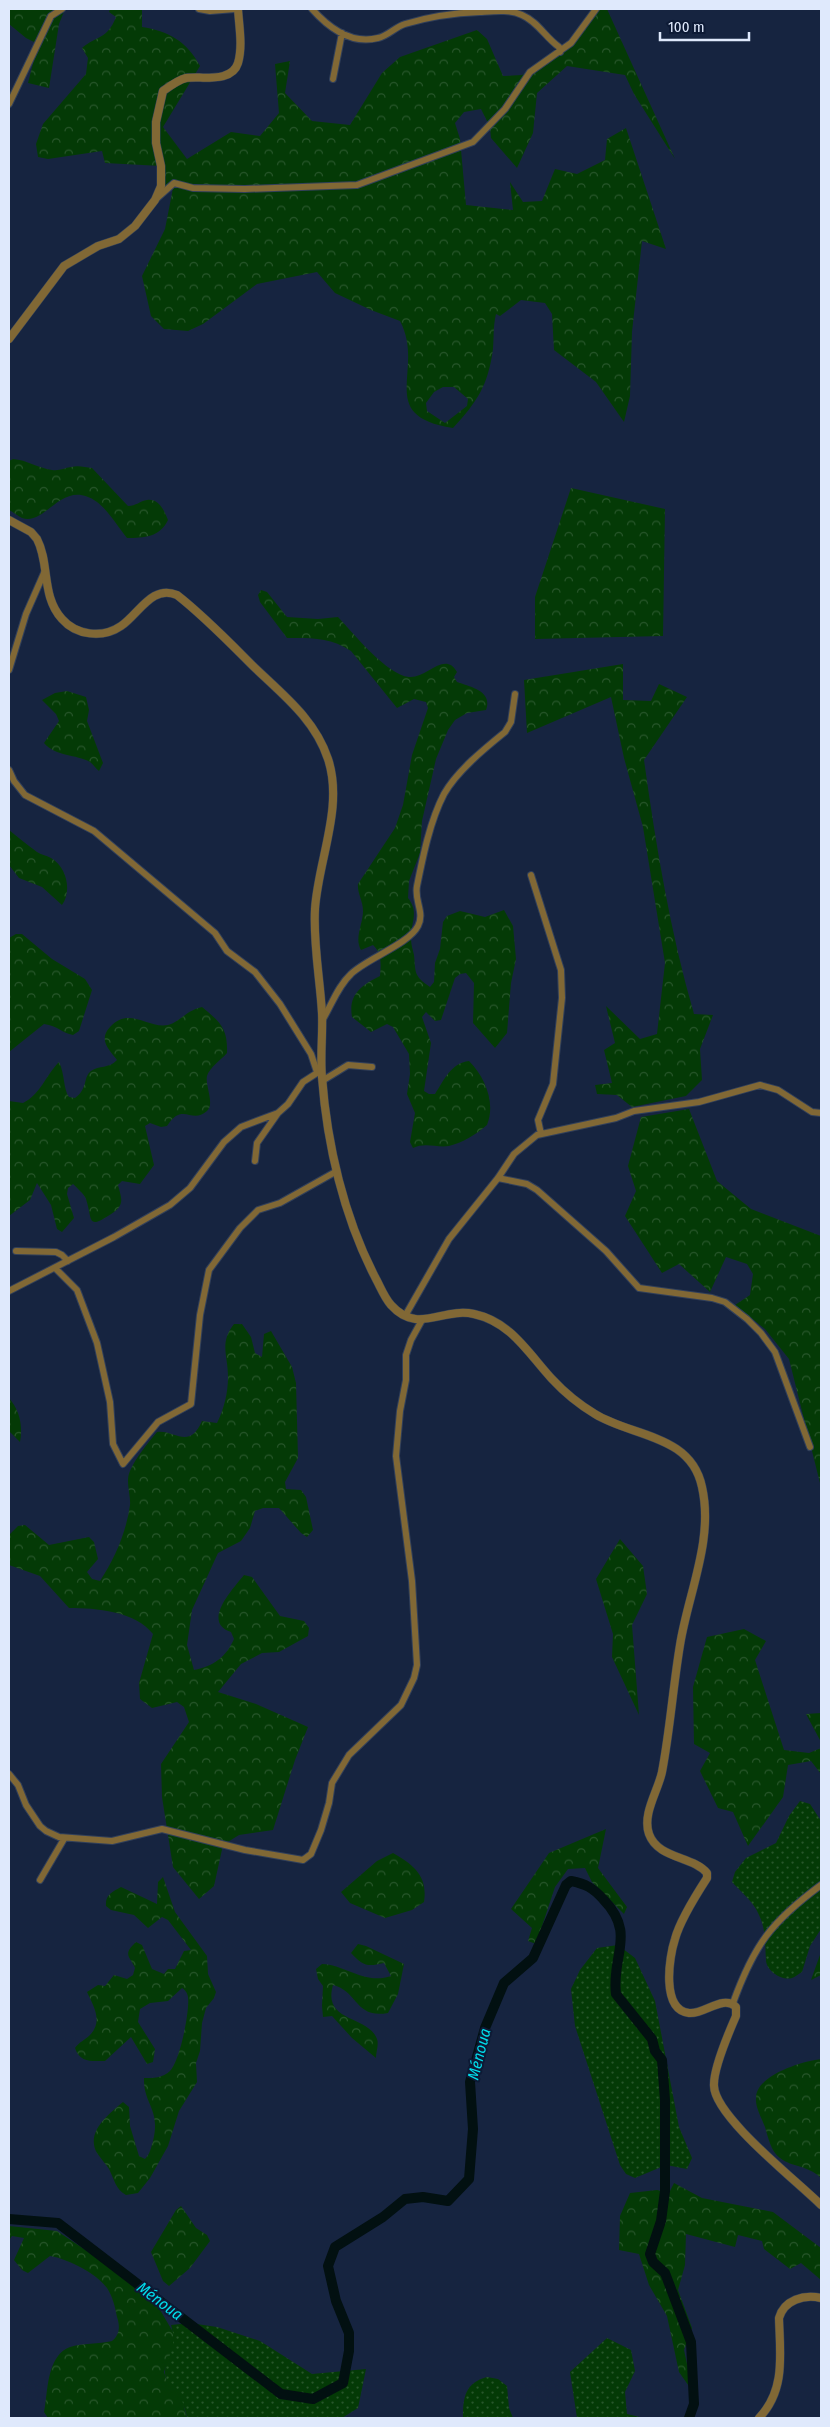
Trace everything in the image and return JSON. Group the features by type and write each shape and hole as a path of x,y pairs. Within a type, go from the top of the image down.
{"street":[{"path":"9,104 11,91 51,16 62,9"},
{"path":"155,200 161,186 161,166 156,143 156,122 163,91 185,78 210,78 233,71 238,65 240,50 236,9 210,11 199,9"},
{"path":"312,9 328,27 363,39 379,38 401,25 435,15 502,11 521,14 538,24 548,39 559,47 560,52"},
{"path":"9,339 64,266 98,246 119,239 135,226 155,200 174,182 193,188 245,190 356,186 473,142 506,109 530,72 560,52 578,36 596,9"},
{"path":"333,79 342,33"},
{"path":"9,520 31,532 37,539 55,611 72,630 100,633 116,629 152,598 165,592 177,595 294,705 316,732 329,760 332,790 330,820 315,911 322,1019 319,1071"},
{"path":"9,670 14,659 26,614 44,573"},
{"path":"322,1019 343,981 352,972 398,944 417,928 421,915 416,899 417,885 427,844 441,800 451,784 505,732 511,722 516,694"},
{"path":"9,770 14,781 25,795 94,831 215,933 227,951 255,972 280,1004 311,1054 319,1071 337,1171 358,1241 383,1292 392,1305 404,1316 422,1320 465,1313 486,1317 502,1325 519,1340 556,1384 580,1403 610,1423 660,1439 686,1458 699,1477 704,1502 703,1544 680,1644 660,1779 652,1802 648,1823 649,1834 660,1847 674,1856 700,1866 707,1873 707,1878 675,1938 669,1970 673,2000 679,2009 687,2013 693,2013 725,2003 736,2006 736,2016 715,2078 715,2095 718,2103 733,2123 821,2205"},
{"path":"531,875 561,970 562,998 553,1084 538,1120 541,1134"},
{"path":"322,1082 348,1065 372,1068"},
{"path":"255,1161 257,1143 278,1113 288,1104 303,1082 319,1071"},
{"path":"404,1316 449,1239 498,1178 514,1154 529,1140 541,1134 616,1118 634,1112 699,1102 760,1085 778,1090 812,1112 821,1113"},
{"path":"9,1290 152,1217 190,1188 215,1152 241,1127 278,1113"},
{"path":"55,1268 77,1290 97,1343 110,1402 113,1444 123,1464 158,1422 191,1404 200,1315 209,1270 240,1228 258,1210 280,1203 337,1171"},
{"path":"498,1178 527,1184 537,1190 606,1251 639,1288 712,1298 725,1302 736,1310 761,1333 775,1352 810,1447"},
{"path":"16,1251 56,1252 62,1254 68,1261"},
{"path":"9,1774 18,1785 26,1805 40,1826 46,1832 64,1838 112,1842 159,1829 282,1857 303,1860 311,1854 326,1815 332,1783 349,1755 401,1705 412,1684 417,1665 412,1581 396,1456 400,1411 406,1380 406,1355 411,1340 422,1320"},
{"path":"40,1880 64,1838"},
{"path":"733,2004 758,1946 786,1912 821,1885"},
{"path":"759,2418 773,2400 780,2377 779,2318 781,2310 790,2303 804,2297 821,2298"}],"green space":[{"path":"9,9 65,9 59,24 49,88 28,83 38,44 26,38 9,24"},
{"path":"110,9 142,9 142,27 160,31 176,39 189,50 200,66 163,127 187,159 231,132 260,136 279,113 275,64 290,61 285,93 312,121 350,125 382,73 400,57 477,30 487,39 503,76 522,75 560,52 596,9 607,9 675,159 634,94 625,75 567,66 537,93 533,133 517,168 491,138 490,127 481,109 464,112 455,123 460,139 466,205 513,210 510,182 523,202 542,201 555,169 577,174 605,160 607,139 626,128 666,249 642,241 632,332 630,396 624,422 596,382 554,350 552,314 545,303 521,300 500,316 496,314 493,349 488,373 475,401 453,428 429,422 415,413 408,402 407,339 400,321 335,293 317,272 257,284 203,324 188,331 164,329 151,316 142,276 165,229 174,183 155,200 161,166 105,163 102,151 48,159 38,157 36,144 43,124 86,74 88,58 82,48 109,30 116,17 109,12","holes":["443,387 454,387 468,399 467,406 445,423 427,411 426,403 434,392"]},
{"path":"13,459 52,470 76,466 92,468 128,506 147,500 155,501 161,506 168,520 165,526 156,533 145,537 127,538 101,505 85,496 74,495 64,498 31,519 22,518 9,510 9,461"},
{"path":"571,488 665,509 663,636 535,639 535,597"},
{"path":"261,590 267,592 287,617 318,619 338,617 371,652 400,675 415,676 441,664 447,664 452,666 457,672 454,677 457,682 474,688 484,694 486,698 486,710 467,713 455,720 448,730 436,759 422,821 420,853 409,881 408,898 412,903 414,913 411,939 415,970 418,976 430,987 434,982 435,963 440,949 443,922 447,916 460,911 485,917 504,910 513,926 516,959 511,983 507,1033 495,1048 473,1023 474,983 466,973 460,974 455,978 441,1020 435,1021 426,1012 422,1017 431,1043 424,1091 429,1094 435,1094 445,1078 457,1065 469,1061 484,1082 489,1099 490,1108 487,1125 479,1132 454,1145 422,1145 413,1148 410,1142 415,1113 407,1094 410,1074 409,1054 393,1027 387,1024 371,1032 352,1017 351,1009 354,996 367,983 380,976 381,968 376,948 373,945 361,950 359,945 363,911 358,884 395,828 403,805 412,755 428,708 426,702 414,699 397,708 351,651 328,641 312,638 287,638 260,602 258,595"},
{"path":"623,664 623,700 651,701 659,684 687,697 644,760 664,888 685,983 694,1014 713,1015 700,1049 702,1080 686,1096 632,1107 617,1095 597,1094 595,1085 612,1083 604,1050 615,1043 606,1006 640,1039 657,1034 665,963 643,827 624,758 611,697 527,733 524,680"},
{"path":"67,691 86,697 89,710 87,721 103,763 99,771 90,762 54,751 44,743 59,721 56,714 42,700 55,693"},
{"path":"9,830 37,852 51,858 61,867 67,886 67,893 62,905 42,887 19,878 9,865"},
{"path":"16,934 22,934 52,959 85,979 92,990 79,1031 73,1035 44,1024 9,1052 9,938"},
{"path":"202,1007 222,1026 227,1044 227,1053 207,1076 210,1099 209,1108 201,1115 178,1115 167,1126 161,1127 150,1123 145,1126 154,1165 140,1184 122,1181 118,1185 121,1200 120,1206 105,1218 95,1222 92,1221 85,1197 73,1184 68,1188 67,1194 74,1218 62,1232 57,1229 51,1205 37,1183 30,1200 9,1216 9,1101 23,1103 29,1099 59,1062 67,1094 69,1097 75,1098 82,1091 87,1076 91,1071 111,1065 117,1060 106,1044 105,1036 110,1027 117,1021 131,1018 153,1024 168,1025 191,1011"},
{"path":"689,1109 717,1181 751,1209 821,1236 821,1487 789,1359 765,1329 735,1305 750,1295 753,1274 747,1264 726,1257 710,1292 679,1264 662,1273 625,1216 636,1191 628,1166 641,1117"},
{"path":"234,1324 242,1324 251,1337 255,1353 262,1357 264,1334 271,1331 292,1367 296,1383 298,1458 285,1482 286,1489 301,1490 306,1497 313,1530 307,1537 301,1533 279,1508 263,1508 255,1511 250,1528 241,1541 218,1553 192,1610 187,1645 194,1670 208,1666 223,1656 234,1639 231,1632 222,1627 219,1621 219,1613 227,1597 244,1575 252,1577 280,1616 304,1621 309,1628 308,1636 279,1652 262,1653 241,1664 218,1692 256,1704 308,1727 295,1760 273,1830 239,1835 223,1845 214,1886 199,1899 173,1867 162,1797 161,1764 189,1722 184,1707 177,1702 152,1708 140,1699 139,1683 153,1634 136,1620 114,1612 69,1608 40,1576 9,1565 9,1535 18,1526 25,1525 49,1545 89,1537 94,1542 98,1559 87,1572 92,1579 100,1581 123,1535 130,1505 129,1475 142,1450 157,1432 187,1437 197,1430 202,1421 217,1423 224,1407 227,1389 228,1369 225,1349 227,1337"},
{"path":"9,1398 16,1408 20,1419 20,1442 9,1431"},
{"path":"620,1539 643,1566 647,1594 632,1625 639,1715 612,1657 613,1634 596,1579"},
{"path":"744,1629 766,1641 755,1660 784,1750 809,1753 821,1748 821,1774 811,1761 788,1765 783,1797 748,1846 733,1812 718,1808 700,1771 710,1753 694,1744 693,1687 707,1637"},
{"path":"821,1713 821,1742 806,1714"},
{"path":"800,1801 810,1804 821,1821 821,1929 810,1946 802,1972 788,1979 779,1977 769,1968 766,1960 764,1931 757,1910 751,1901 732,1882 735,1872 746,1858 776,1843 789,1816"},
{"path":"606,1829 598,1868 627,1907 624,1914 592,1882 585,1868 568,1869 555,1887 536,1944 528,1941 532,1928 511,1909 549,1853"},
{"path":"393,1853 418,1872 424,1885 424,1902 412,1910 385,1918 350,1903 341,1892 377,1861"},
{"path":"163,1877 175,1912 207,1956 208,1974 216,1992 206,2008 202,2023 200,2051 196,2063 197,2082 179,2111 168,2146 150,2178 138,2193 126,2195 118,2187 109,2169 97,2153 94,2145 96,2131 105,2118 123,2102 129,2107 130,2126 139,2156 145,2159 148,2155 153,2141 155,2121 144,2087 144,2078 164,2075 174,2065 181,2047 186,2023 188,1997 185,1990 182,1988 168,2001 150,2003 140,2009 138,2022 155,2049 153,2062 147,2064 131,2037 105,2061 83,2059 75,2048 90,2035 96,2024 96,2014 87,1992 98,1985 105,1986 114,1975 127,1979 133,1975 135,1968 128,1953 136,1942 142,1945 152,1969 164,1974 168,1969 175,1969 184,1951 191,1950 168,1920 162,1917 148,1928 134,1915 111,1910 106,1906 108,1896 121,1887 157,1904 158,1882"},
{"path":"358,1944 404,1964 398,1994 388,2013 377,2014 369,2012 348,1993 333,1985 331,1997 334,2006 340,2012 372,2031 377,2039 376,2058 352,2038 332,2016 323,2017 323,1986 318,1979 316,1969 322,1964 373,1978 391,1976 384,1963 366,1964 355,1957 351,1953"},
{"path":"618,1945 635,1958 655,2001 679,2127 692,2158 687,2169 666,2165 635,2178 626,2174 620,2165 575,2026 571,1989 580,1970 597,1948"},
{"path":"821,1952 821,1975 811,1980"},
{"path":"821,2059 821,2178 810,2170 785,2161 774,2152 758,2109 756,2098 758,2090 772,2076 793,2066"},
{"path":"674,2183 702,2198 773,2212 821,2248 821,2280 801,2263 790,2269 764,2249 762,2241 738,2235 735,2247 686,2234 685,2265 678,2290 692,2328 684,2350 693,2392 679,2372 667,2316 649,2285 639,2254 619,2250 620,2216 630,2193 657,2190 669,2193"},
{"path":"181,2206 196,2228 207,2235 210,2241 190,2268 169,2286 163,2281 151,2252 176,2210"},
{"path":"9,2226 57,2231 111,2267 156,2303 173,2332 173,2346 164,2372 166,2378 182,2400 187,2418 48,2418 44,2412 47,2390 50,2372 57,2357 70,2347 112,2341 118,2333 118,2320 107,2288 96,2277 81,2268 65,2260 50,2256 28,2273 22,2270 14,2260 24,2238 12,2236 9,2240"},
{"path":"190,2323 217,2327 260,2341 312,2374 366,2369 358,2408 342,2418 187,2418 186,2411 168,2382 165,2372 173,2339 171,2325"},
{"path":"607,2338 631,2350 635,2371 625,2392 627,2414 644,2418 577,2418 570,2372"},
{"path":"487,2377 498,2379 507,2386 509,2408 513,2418 463,2418 467,2392 474,2383"}],"waterway":[{"name":"Ménoua","path":"9,2219 58,2223 281,2394 313,2399 343,2383 349,2351 349,2333 336,2301 328,2266 335,2247 383,2217 405,2199 423,2197 448,2201 469,2179 473,2129 470,2082 485,2028 504,1983 533,1958 566,1885 571,1881 589,1887 599,1895 613,1912 619,1923 621,1934 615,1980 616,1994 652,2039 655,2051 662,2060 665,2100 665,2191 661,2221 650,2254 653,2262 665,2273 691,2342 694,2404 689,2418"}]}
